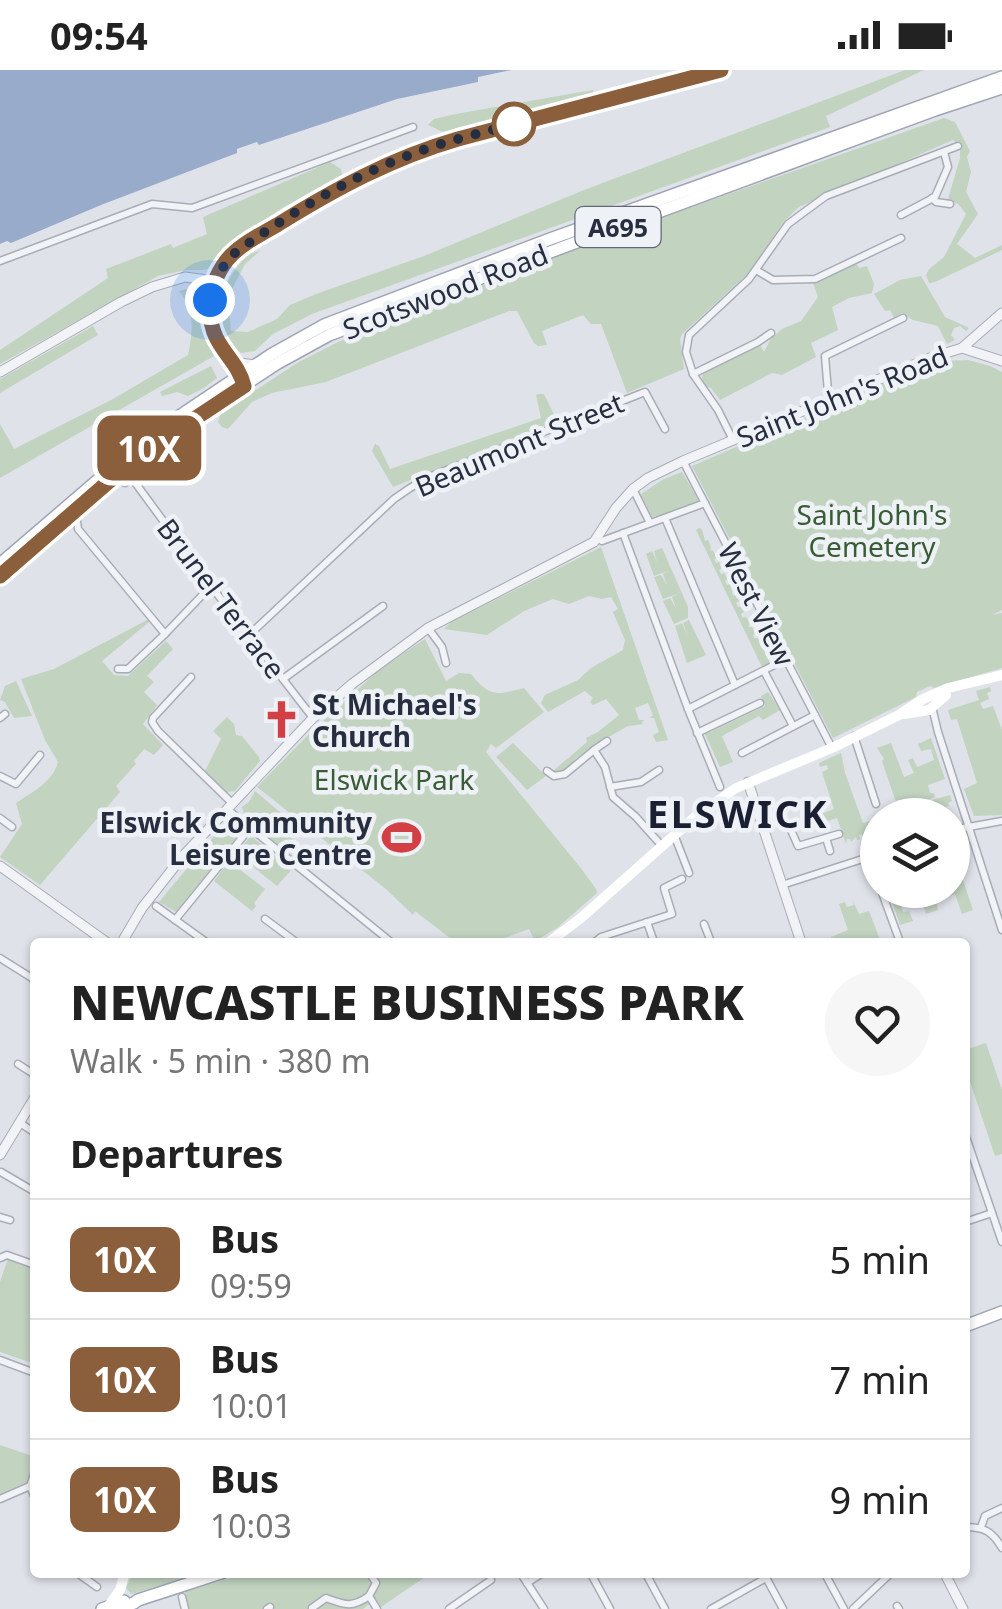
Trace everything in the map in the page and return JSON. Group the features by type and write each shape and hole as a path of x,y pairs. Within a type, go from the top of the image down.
{"main road":[{"name":"Scotswood Road","path":"0,576 151,446 255,366 298,339 349,314 550,239 1002,78"},
{"name":"Scotswood Road","path":"0,564 134,448 240,380 303,348 369,318 1002,88"},
{"path":"557,938 674,835 748,782 926,704 948,688 1001,680"},
{"path":"970,1324 1002,1312"},
{"path":"107,1608 123,1578"},
{"path":"107,1608 134,1603 206,1578"}],"street":[{"path":"240,380 212,328 210,312 214,281 226,262 250,242 346,183 406,156 721,70"},
{"path":"0,261 152,204 192,208 413,127"},
{"path":"734,440 693,374 686,352 689,334 750,279 788,224 826,196 958,146"},
{"path":"901,215 932,198 948,167 944,152"},
{"path":"932,198 950,204"},
{"path":"756,270 773,280 816,278 901,238"},
{"path":"0,372 152,286 185,277 214,281"},
{"path":"962,348 1002,313"},
{"path":"831,400 824,356 903,318"},
{"path":"693,374 771,333"},
{"name":"Saint John's Road","path":"633,489 683,461 930,358 962,348 1000,358"},
{"path":"225,354 255,366"},
{"name":"Beaumont Street","path":"248,635 394,499 430,477 645,392 665,429"},
{"name":"West View","path":"683,461 832,748"},
{"name":"Brunel Terrace","path":"132,477 313,718"},
{"path":"125,938 182,858 313,718 352,684 428,628 586,547 598,538 633,489 650,523"},
{"path":"598,538 602,541 705,503"},
{"path":"76,509 78,528 165,634"},
{"path":"665,518 735,685"},
{"path":"59,525 78,528"},
{"path":"624,533 720,787"},
{"path":"118,669 128,669 211,586"},
{"path":"283,679 382,606"},
{"path":"428,628 442,647 446,662"},
{"path":"688,709 786,659"},
{"path":"764,670 793,726"},
{"path":"191,678 153,718 158,731 250,828 386,938"},
{"path":"698,733 760,703"},
{"path":"926,704 958,798"},
{"path":"742,753 815,715"},
{"path":"758,735 764,742"},
{"path":"854,736 874,798"},
{"path":"547,770 554,776 565,774 606,741"},
{"path":"594,750 605,767 616,801 662,846"},
{"path":"12,792 40,756"},
{"path":"610,787 641,782 659,770"},
{"path":"0,776 16,784"},
{"path":"748,782 800,938"},
{"path":"0,818 12,827"},
{"path":"970,825 1002,820"},
{"path":"175,920 250,828"},
{"path":"791,830 798,846 839,834"},
{"path":"970,834 1002,930"},
{"path":"674,835 689,873"},
{"path":"826,838 836,868"},
{"path":"782,885 860,860"},
{"path":"0,866 100,938"},
{"path":"599,938 672,914 664,888 682,880"},
{"path":"156,906 200,938"},
{"path":"888,908 899,938"},
{"path":"265,919 291,938"},
{"path":"647,922 653,938"},
{"path":"704,924 709,938"},
{"path":"0,958 30,977"},
{"path":"18,1064 30,1072"},
{"path":"0,1155 30,1106"},
{"path":"20,1123 30,1130"},
{"path":"970,1149 1002,1242"},
{"path":"1,1172 30,1187"},
{"path":"970,1220 992,1213"},
{"path":"0,1217 10,1220"},
{"path":"0,1258 7,1255 30,1263"},
{"path":"0,1360 30,1370"},
{"path":"0,1499 30,1486"},
{"path":"980,1526 986,1516 1002,1508"},
{"path":"970,1527 980,1526 995,1536 1002,1548"},
{"path":"85,1578 98,1587"},
{"path":"312,1608 326,1598 344,1605 359,1604 369,1596 376,1582 373,1578"},
{"path":"524,1578 544,1609"},
{"path":"527,1583 535,1578"},
{"path":"593,1578 610,1609"},
{"path":"648,1578 666,1609"},
{"path":"711,1609 724,1606 760,1578"},
{"path":"766,1578 783,1609"},
{"path":"827,1578 844,1609"},
{"path":"854,1609 886,1578"},
{"path":"947,1578 964,1609"},
{"path":"449,1609 491,1580"},
{"path":"369,1596 377,1609"},
{"path":"182,1597 185,1609"}],"green space":[{"path":"905,70 924,70 826,116 830,127 312,314 273,334 255,351 241,353 227,335 222,313 224,291 238,266 252,253 260,251 245,264 228,297 231,331 248,332 277,319 290,305 316,294"},
{"path":"593,90 594,96 443,132 428,125 434,119 461,113"},
{"path":"944,118 955,122 970,151 967,157 971,172 966,192 978,214 957,244 975,258 1002,245 1002,250 935,282 929,283 926,275 944,257 966,214 948,199 960,158 960,145 953,140 799,207 784,221 752,270 682,334 684,369 627,393 601,324 591,324 583,315 542,331 547,345 538,346 517,311 509,311 326,382 272,393 252,402 228,429 218,422 221,413 297,363 340,341 576,248"},
{"path":"330,162 341,169 338,179 282,208 226,249 212,267 158,276 0,364 0,350 108,278 106,269 207,234 203,217"},
{"path":"856,263 859,268 867,266 874,284 872,293 832,307 838,330 811,343 816,357 782,375 772,373 720,400 705,386 704,371 760,345 764,352 771,338 801,321 818,297 813,283"},
{"path":"921,276 945,317 969,328 954,328 951,335 955,340 947,344 938,326 902,313 894,318 874,294 900,280"},
{"path":"195,287 200,292 203,327 214,356 0,478 0,424 14,449 113,399 188,355 191,322 179,291"},
{"path":"93,326 98,335 0,393 0,379"},
{"name":"Saint John's Cemetery","path":"968,360 1002,372 1002,610 992,615 1002,613 1002,668 930,686 917,692 916,697 833,738 692,466 904,375 944,361"},
{"path":"211,366 217,378 204,388 188,396 177,392 162,396 160,392"},
{"path":"544,394 557,421 393,487 372,451 375,444 379,446 390,469 541,418 536,395"},
{"path":"682,472 699,501 652,517 641,494"},
{"path":"699,528 770,663 762,667 696,530"},
{"path":"601,547 668,740 656,742 653,735 659,732 654,718 649,718 653,715 648,703 635,708 644,724 628,726 603,738 561,774 553,771 587,742 586,738 619,715 606,699 593,705 593,698 585,691 548,712 541,703 545,695 578,680 623,650 625,640 613,612 618,609 611,597 589,596 569,604 553,599 524,611 487,635 444,629"},
{"path":"662,548 688,607 688,618 674,624 663,601 670,598 676,608 672,597 680,593 663,599 654,577 661,575 667,585 663,574 668,571 654,576 646,554 652,551 657,562 654,551"},
{"path":"149,619 102,661 114,675 128,676 166,641 173,649 147,676 154,682 144,692 157,705 143,724 163,745 154,755 144,749 116,786 120,792 40,885 0,857 22,824 16,803 47,781 58,762 21,679 54,669"},
{"path":"689,620 706,655 687,663 675,626 682,623 688,638 683,623"},
{"name":"Elswick Park","path":"425,639 446,681 459,673 471,674 494,693 524,688 544,712 496,748 491,744 486,752 596,889 597,893 557,928 540,938 534,938 529,929 505,938 450,938 415,911 413,915 257,787 380,669"},
{"path":"16,681 32,716 14,718 0,700 5,686"},
{"path":"990,687 989,699 980,703 983,709 993,706 1002,730 1002,815 974,816 964,789 977,783 957,719 951,720 948,710 979,700 976,691"},
{"path":"768,692 780,710 763,720 759,716 722,736 733,762 720,767 704,732 765,706 761,696"},
{"path":"227,717 234,724 236,735 242,736 260,761 235,791 227,792 205,771 221,739 213,731"},
{"path":"931,738 945,779 928,785 930,793 934,793 932,798 895,798 877,748 891,743 904,777 914,773 908,760 913,758 917,767 934,760 931,749 921,751 918,744"},
{"path":"513,743 546,776 527,790 496,757"},
{"path":"841,753 860,815 860,839 847,839 846,844 837,818 799,830 797,823 834,809 822,772 828,769 827,765 820,767 819,763"},
{"path":"255,791 294,824 286,834 293,840 284,849 245,818 242,807"},
{"path":"231,822 240,834 176,912 159,902 225,823"},
{"path":"251,836 292,869 277,886 236,853"},
{"path":"229,861 265,889 252,911 214,881"},
{"path":"852,899 859,914 869,911 879,938 831,938 848,930 839,904 854,905"},
{"path":"894,908 909,911 913,921 900,925"},
{"path":"986,1043 1002,1090 1002,1154 995,1156 970,1082 970,1048"},
{"path":"8,1258 30,1266 30,1362 0,1352 0,1282"},
{"path":"0,1445 30,1455 30,1471 26,1483 0,1494"},
{"path":"130,1578 186,1578 131,1594 126,1588"},
{"path":"231,1578 424,1578 381,1607 376,1599 363,1609 188,1609 185,1592"}],"water":[{"path":"0,70 511,70 478,77 478,82 397,99 259,145 257,142 11,243 0,244"}],"bus line":[{"name":"10X","path":"0,576 151,446 244,386 241,375 216,341 210,300 214,281 226,262 250,242 346,183 418,152 721,70"}],"place":[{"name":"St Michael's Church","path":"282,720"},
{"name":"Elswick Community Leisure Centre","path":"402,838"}],"district":[{"name":"ELSWICK","path":"738,813"}],"route":[{"path":"210,300 214,281 236,252 316,200 364,174 418,152 514,124"}]}
